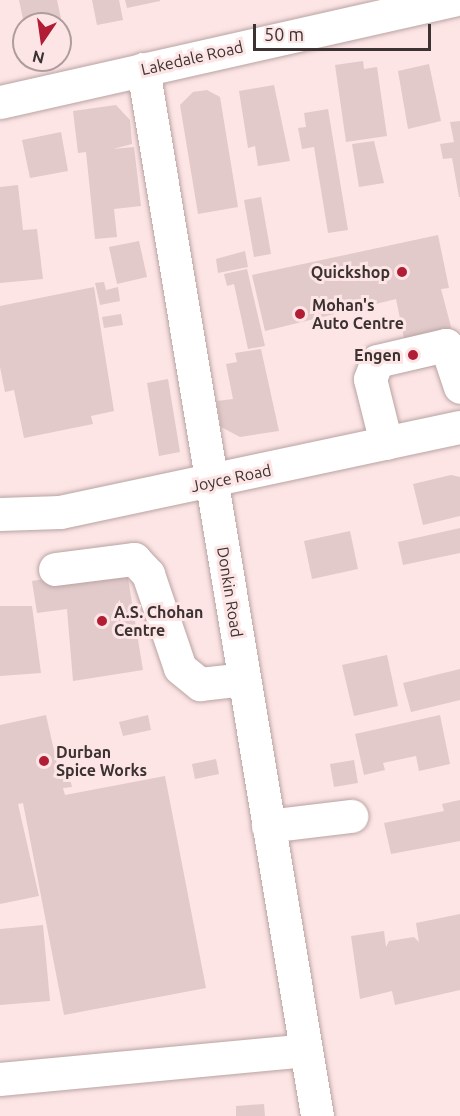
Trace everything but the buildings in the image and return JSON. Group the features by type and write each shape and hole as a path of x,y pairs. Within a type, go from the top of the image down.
{"street":[{"name":"Lakedale Road","path":"0,102 454,0"},
{"name":"Donkin Road","path":"143,69 214,482 244,679 317,1116"},
{"path":"386,443 370,379 377,362 446,345 460,387"},
{"name":"Joyce Road","path":"0,514 60,512 214,482 460,427"},
{"path":"56,568 134,559 148,574 180,668 200,684 244,679"},
{"path":"268,826 351,816"},
{"path":"0,1079 306,1050"}],"place":[{"name":"Quickshop","path":"402,272"},
{"name":"Mohan's Auto Centre","path":"300,314"},
{"name":"Engen","path":"413,355"},
{"name":"A.S. Chohan Centre","path":"102,621"},
{"name":"Durban Spice Works","path":"44,761"}]}
